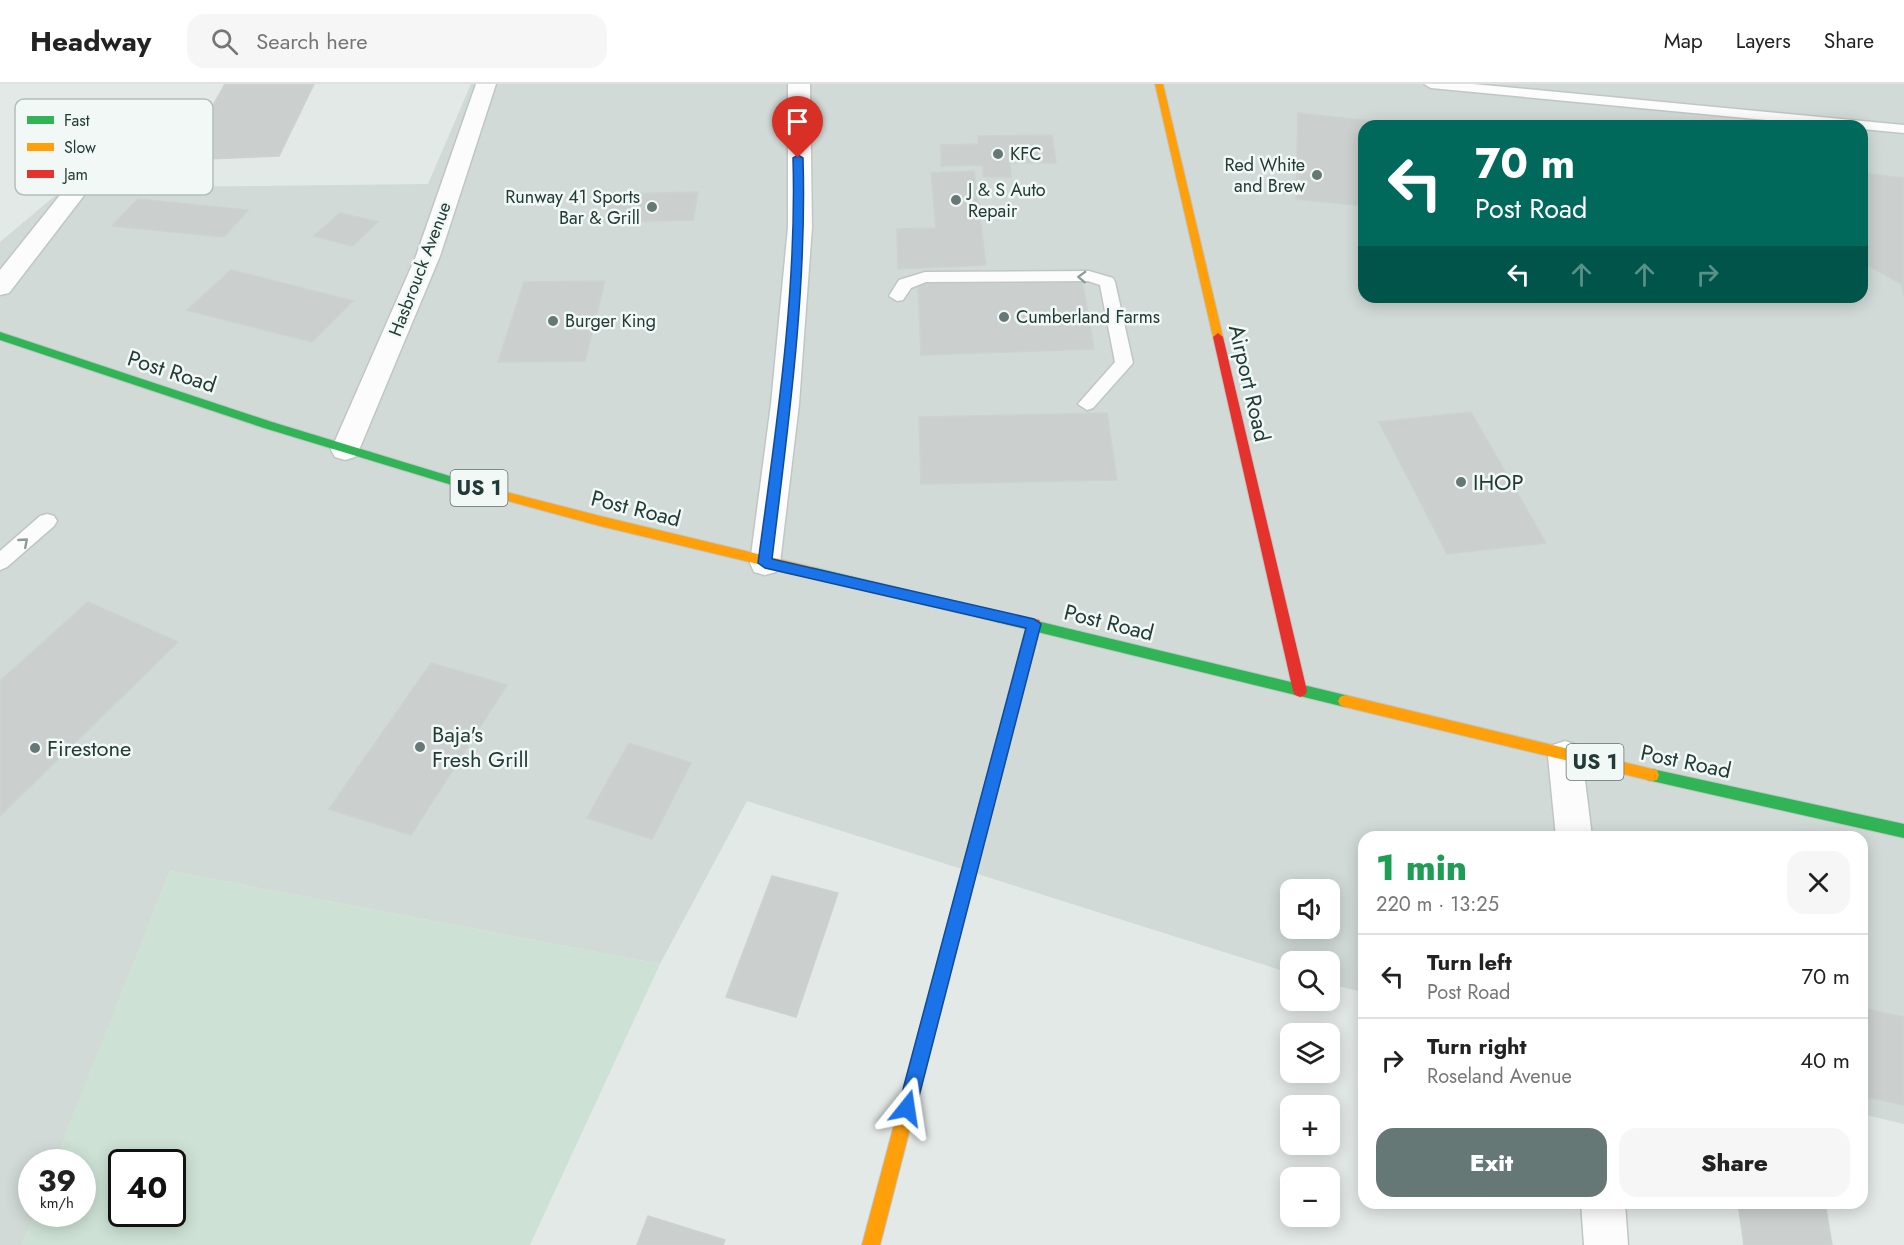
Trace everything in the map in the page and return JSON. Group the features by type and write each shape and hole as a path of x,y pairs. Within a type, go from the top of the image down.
{"main road":[{"name":"Airport Road","path":"1159,84 1300,691"},
{"name":"Post Road","path":"0,336 345,450 542,506 765,563 1034,624 1565,756 1904,831"},
{"path":"871,1245 1034,624"}],"street":[{"name":"Hasbrouck Avenue","path":"345,450 428,256 486,84"},
{"path":"765,563 785,404 800,227 800,84"},
{"path":"0,287 72,195"},
{"path":"1565,756 1573,831"},
{"path":"1603,1209 1606,1245"}],"lane":[{"path":"1431,84 1809,120"},
{"path":"1868,126 1904,129"},
{"path":"897,296 905,284 925,277 1089,276 1107,282 1124,363 1087,404"},
{"path":"0,562 47,521"}],"shaded area":[{"path":"471,84 1904,84 1904,1124 1868,1115 1868,831 1358,831 1358,991 1340,987 1340,951 1280,951 1280,970 747,801 660,964 170,871 60,1149 18,1149 18,1227 29,1227 22,1245 0,1245 0,242 56,195 213,195 213,186 428,184"}],"green space":[{"path":"170,871 660,964 530,1245 22,1245 29,1227 96,1227 96,1149 59,1149"}],"building":[{"path":"225,84 314,84 279,156 213,159 213,105"},
{"path":"1298,113 1362,120 1358,120 1358,205 1296,199"},
{"name":"KFC","path":"1052,135 1056,163 1010,163 1011,177 983,177 983,165 941,166 941,145 979,144 978,136"},
{"name":"J & S Auto Repair","path":"974,171 986,265 898,269 897,229 936,228 931,173"},
{"path":"1868,174 1904,178 1904,296 1901,284 1868,265"},
{"name":"Runway 41 Sports Bar & Grill","path":"698,192 693,220 604,222 611,194"},
{"path":"138,199 248,210 224,237 112,226"},
{"path":"340,213 378,222 352,246 314,236"},
{"path":"231,270 353,301 312,342 187,310"},
{"name":"Cumberland Farms","path":"1082,279 1094,349 921,355 918,284"},
{"name":"Burger King","path":"605,281 585,361 498,362 524,282"},
{"name":"IHOP","path":"1471,412 1546,543 1447,554 1379,422"},
{"path":"1107,413 1117,480 921,484 919,417"},
{"name":"Firestone","path":"88,602 178,642 0,816 0,681"},
{"name":"Baja's Fresh Grill","path":"431,663 507,685 411,835 329,809"},
{"path":"629,743 691,763 652,839 587,818"},
{"path":"772,876 838,893 796,1017 726,997"},
{"path":"1868,1009 1904,1017 1904,1105 1868,1097"},
{"path":"1739,1209 1826,1209 1832,1245 1744,1245"},
{"path":"648,1216 725,1240 723,1245 637,1245"}],"traffic: fast":[{"path":"0,336 268,425 475,488"},
{"path":"812,572 1345,701"},
{"path":"1652,775 1904,831"}],"traffic: slow":[{"path":"1159,84 1218,337"},
{"path":"475,488 812,572"},
{"path":"1345,701 1652,775"},
{"path":"871,1245 983,818"}],"traffic: jam":[{"path":"1218,337 1300,691"},
{"path":"983,818 1034,624"}],"place":[{"name":"KFC","path":"998,154"},
{"name":"Red White and Brew","path":"1317,175"},
{"name":"J & S Auto Repair","path":"956,200"},
{"name":"Runway 41 Sports Bar & Grill","path":"652,207"},
{"name":"Cumberland Farms","path":"1004,317"},
{"name":"Burger King","path":"553,321"},
{"name":"IHOP","path":"1461,482"},
{"name":"Baja's Fresh Grill","path":"420,747"},
{"name":"Firestone","path":"35,748"}],"route":[{"path":"798,158 800,227 785,404 765,563 1034,624 907,1108"}]}
